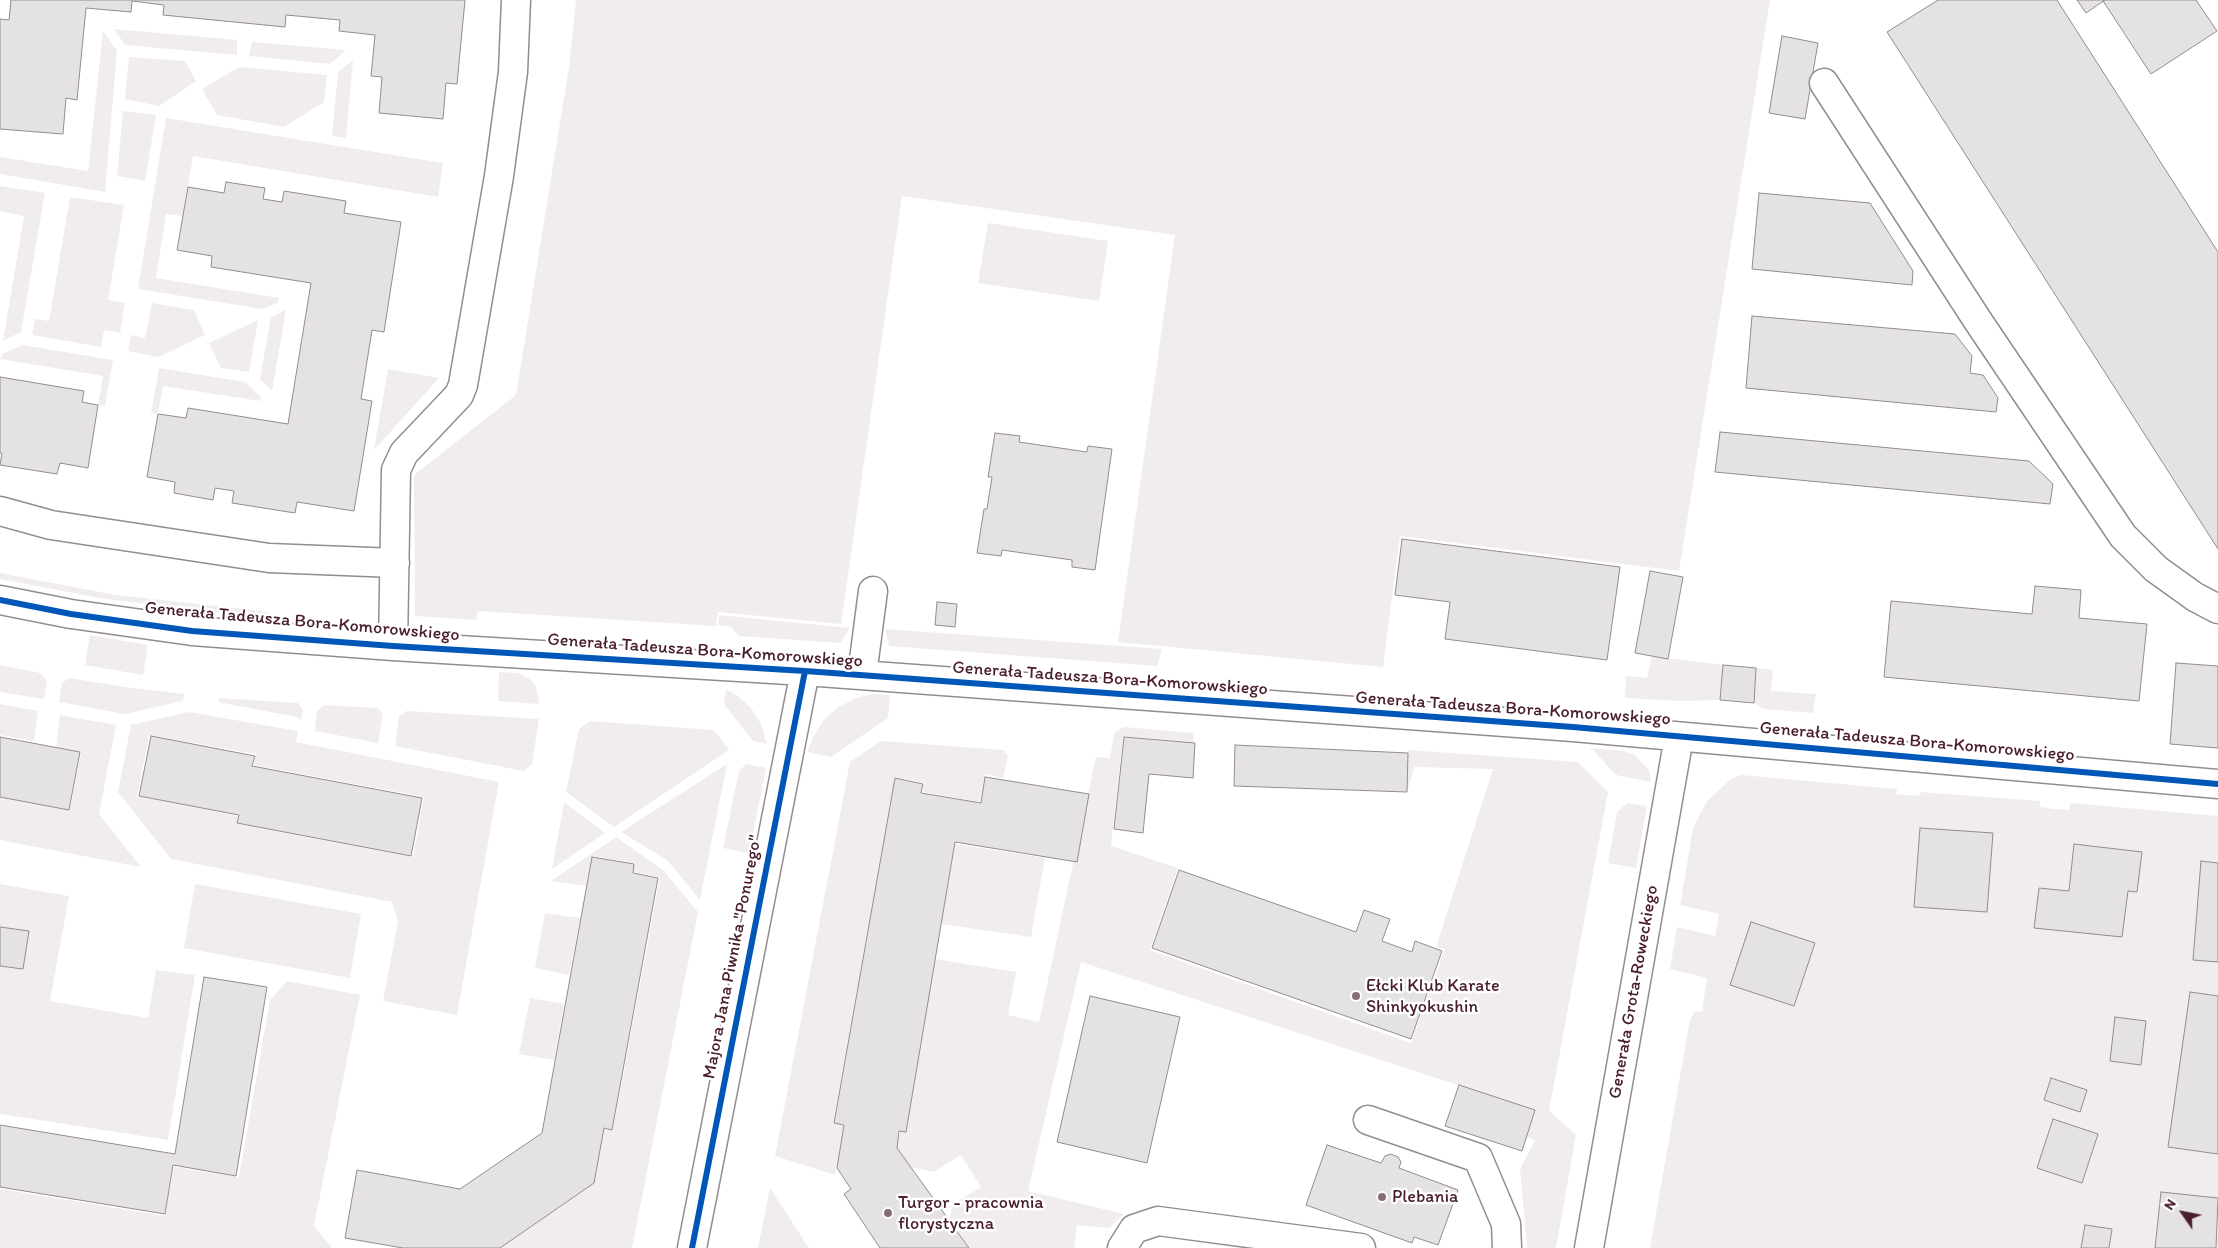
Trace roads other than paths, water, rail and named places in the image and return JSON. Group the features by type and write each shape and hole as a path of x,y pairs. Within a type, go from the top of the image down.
{"street":[{"path":"393,646 396,470 404,453 458,395 463,385 499,176 512,72 516,0"},
{"path":"1824,83 1978,321 2123,536 2156,569 2195,597 2218,609"},
{"path":"0,511 51,525 269,558 395,563"},
{"path":"862,676 873,591"},
{"name":"Generała Tadeusza Bora-Komorowskiego","path":"0,600 71,614 192,631 393,646 805,671 1563,726 2218,784"},
{"name":"Majora Jana Piwnika \"Ponurego\"","path":"692,1248 805,671"},
{"name":"Generała Grota-Roweckiego","path":"1589,1248 1679,737"},
{"path":"1368,1120 1478,1158 1506,1224 1507,1248"},
{"path":"1122,1248 1134,1229 1158,1221 1361,1248"}],"place":[{"name":"Ełcki Klub Karate Shinkyokushin","path":"1356,996"},
{"name":"Plebania","path":"1382,1197"},
{"name":"Turgor - pracownia florystyczna","path":"888,1213"}]}
